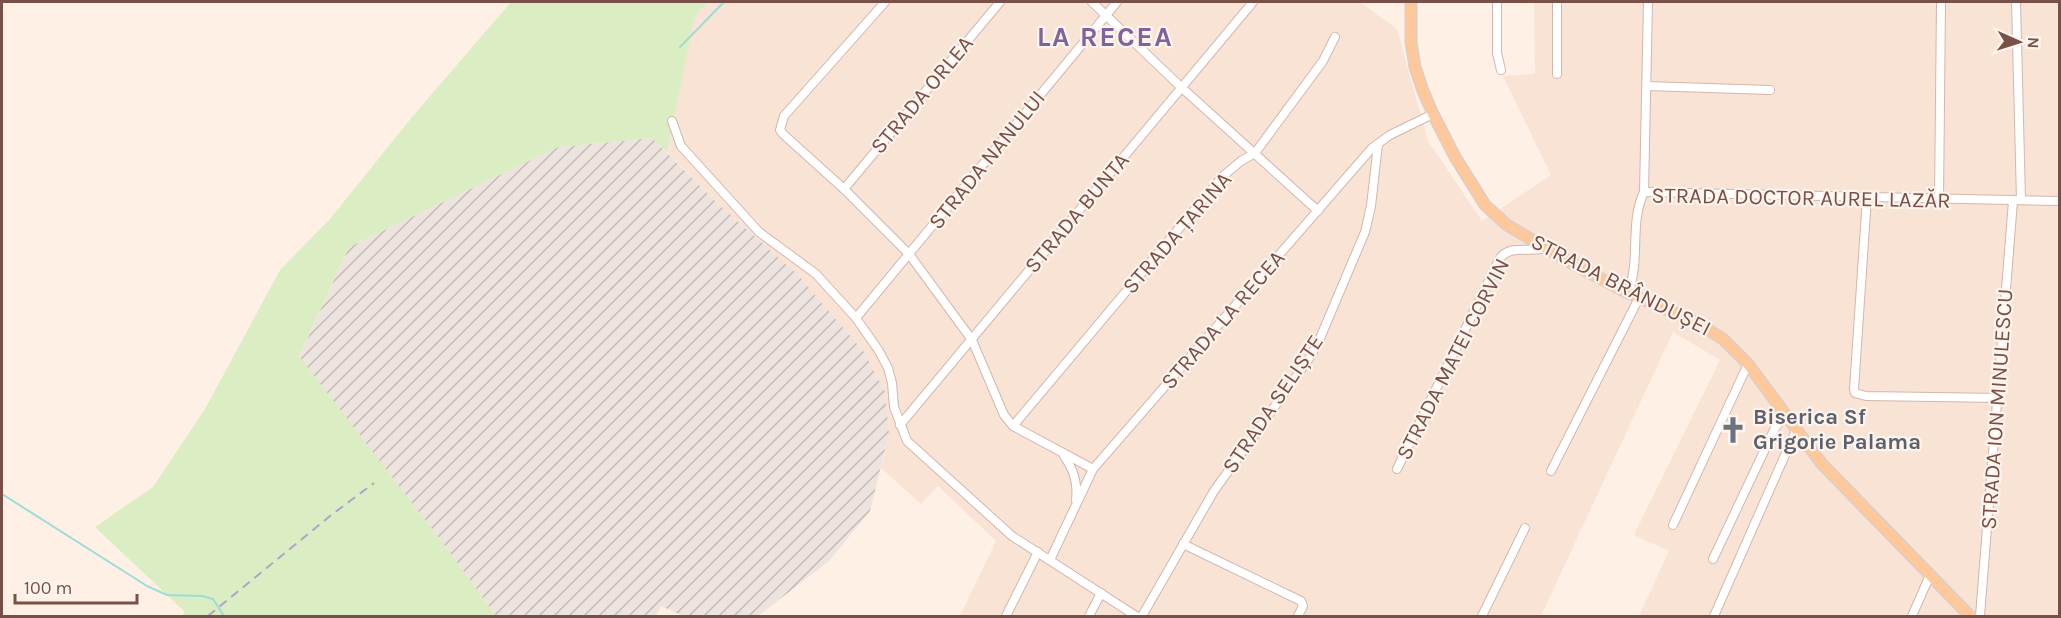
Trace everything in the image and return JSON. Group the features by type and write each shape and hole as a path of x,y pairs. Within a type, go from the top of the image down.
{"main road":[{"name":"STRADA BRÂNDUȘEI","path":"1411,2 1411,42 1415,67 1433,114 1455,157 1485,205 1507,225 1546,248 1633,296 1686,317 1711,330 1735,349 1796,430 1839,482 1970,616"}],"street":[{"path":"885,2 784,116 780,130 844,189 909,254 972,340 1004,415 1014,426 1093,469"},
{"name":"STRADA ORLEA","path":"844,189 1000,2"},
{"path":"1092,2 1181,87 1318,211"},
{"name":"STRADA NANULUI","path":"856,318 1117,2"},
{"name":"STRADA BUNTA","path":"900,425 1253,2"},
{"path":"1497,2 1497,53 1501,70"},
{"path":"1557,2 1557,74"},
{"path":"1644,192 1648,2"},
{"path":"1938,199 1941,2"},
{"name":"STRADA ION MINULESCU","path":"1980,616 2017,200 2016,2"},
{"name":"STRADA ȚARINA","path":"1014,426 1223,176 1240,161 1255,153 1323,61 1335,37"},
{"path":"1647,86 1770,90"},
{"name":"STRADA LA RECEA","path":"1050,560 1093,469 1378,144 1390,135 1433,114"},
{"path":"672,121 681,146 759,232 816,274 856,318 888,368 894,407 907,441 1011,536 1136,616"},
{"name":"STRADA SELIȘTE","path":"1142,616 1215,491 1318,343 1365,232 1371,206 1378,144"},
{"name":"STRADA DOCTOR AUREL LAZĂR","path":"1551,471 1633,296 1638,205 1644,192 2060,201"},
{"path":"1867,197 1854,389 1856,393 1866,396 1999,398"},
{"name":"STRADA MATEI CORVIN","path":"1397,469 1500,258 1505,252 1512,250 1538,251 1546,248"},
{"path":"1672,525 1748,364"},
{"path":"1713,559 1775,428 1785,415"},
{"path":"1714,616 1796,430"},
{"path":"1062,453 1076,478 1076,506"},
{"path":"1482,616 1525,528"},
{"path":"1183,544 1301,601 1303,606 1298,616"},
{"path":"1006,616 1038,552"},
{"path":"1912,616 1930,576"},
{"path":"1089,616 1101,593"}],"shaded area":[{"name":"LA RECEA","path":"709,2 1360,2 1397,29 1428,141 1482,221 1551,175 1503,76 1535,74 1534,2 2059,2 2059,616 1639,616 1669,551 1634,535 1720,360 1673,332 1541,616 960,616 996,541 938,486 921,504 881,468 889,433 885,392 864,352 798,275 716,202 667,152 695,16"},
{"path":"652,138 716,202 798,275 864,352 885,392 889,433 870,511 829,561 758,616 683,616 661,606 656,616 496,616 299,357 349,247 558,147"}],"green space":[{"path":"511,2 709,2 695,16 667,152 652,138 558,147 349,247 299,356 496,616 182,616 185,612 95,527 153,487 205,409 280,270 330,219 412,117"}],"waterway":[{"path":"680,47 724,2"},
{"path":"2,494 147,586 167,595 202,596 213,599 224,616"}],"railway":[{"path":"208,616 374,483"}],"place":[{"name":"Biserica Sf Grigorie Palama","path":"1733,430"}],"district":[{"name":"LA RECEA","path":"1105,36"}]}
